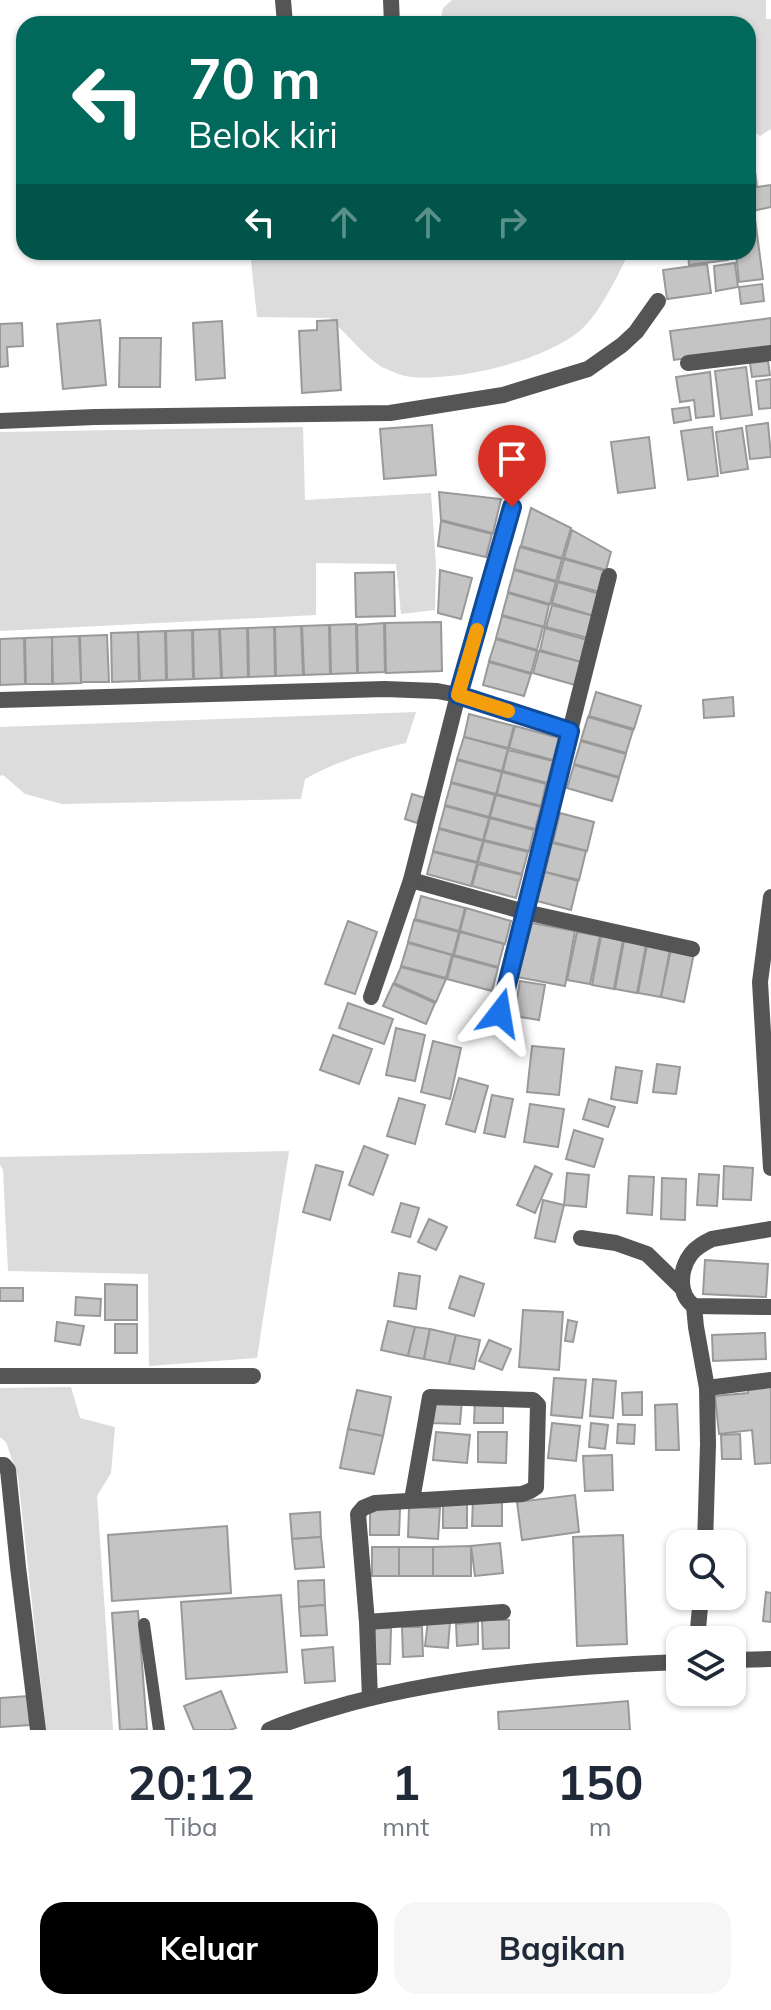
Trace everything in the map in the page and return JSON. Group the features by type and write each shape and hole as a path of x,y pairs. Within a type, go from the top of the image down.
{"street":[{"path":"0,421 390,413 503,395 588,369 636,332 658,301"},
{"path":"688,363 771,353"},
{"path":"371,997 411,880 458,695 512,507"},
{"path":"500,1013 609,576"},
{"path":"0,700 385,689 437,691 570,731"},
{"path":"411,880 525,912 692,949"},
{"path":"771,897 760,982 771,1168"},
{"path":"681,1287 686,1262 692,1252 705,1242 771,1229"},
{"path":"581,1238 616,1243 647,1254 681,1287 684,1296 694,1306 707,1388 705,1530"},
{"path":"694,1306 771,1307"},
{"path":"0,1376 253,1376"},
{"path":"707,1388 771,1380"},
{"path":"370,1698 358,1514 375,1503 530,1491 536,1487 536,1402 430,1397 412,1500"},
{"path":"0,1465 8,1470 38,1730"},
{"path":"367,1622 503,1612"},
{"path":"746,1660 771,1659"},
{"path":"269,1730 293,1719 431,1684 533,1671 666,1663"}],"lane":[{"path":"144,1624 159,1730"}],"shaded area":[{"path":"452,0 766,0 766,19 771,19 771,129 760,136 756,133 756,16 442,16 443,8"},
{"path":"251,260 625,260 595,314 581,330 565,341 524,360 454,376 405,376 384,368 330,318 257,317"},
{"path":"303,427 305,500 431,493 436,565 435,610 401,614 396,564 316,563 316,615 0,631 0,432"},
{"path":"416,712 406,743 354,757 305,779 301,799 62,804 25,794 3,775 0,776 0,727"},
{"path":"289,1151 257,1358 149,1366 148,1274 8,1271 0,1157"},
{"path":"71,1387 80,1418 115,1427 111,1473 97,1496 113,1730 46,1730 18,1477 6,1442 0,1437 0,1388"}],"building":[{"path":"756,179 757,187 771,185 771,207 756,210"},
{"path":"756,226 763,279 739,282 737,260 756,260"},
{"path":"689,260 728,260 689,265"},
{"path":"735,263 738,287 716,291 714,266"},
{"path":"707,264 711,293 667,299 663,270"},
{"path":"762,284 764,301 741,304 739,287"},
{"path":"771,318 771,347 674,360 670,331"},
{"path":"100,320 106,385 63,389 57,324"},
{"path":"337,320 341,390 302,393 299,331 317,330 317,321"},
{"path":"222,321 225,378 196,380 193,323"},
{"path":"22,323 23,346 7,347 8,366 0,367 0,324"},
{"path":"120,338 161,338 160,387 119,387"},
{"path":"768,361 770,375 752,377 750,363"},
{"path":"746,367 752,415 721,419 715,371"},
{"path":"710,372 714,416 696,418 694,400 680,402 676,377"},
{"path":"771,379 771,408 759,409 756,381"},
{"path":"689,407 691,420 674,423 672,409"},
{"path":"768,423 771,457 750,459 746,426"},
{"path":"432,425 436,475 384,479 380,429"},
{"path":"712,427 718,476 688,480 681,431"},
{"path":"742,428 748,469 721,473 716,432"},
{"path":"649,437 655,488 618,493 611,442"},
{"path":"439,492 501,499 493,533 441,520"},
{"path":"531,508 571,528 562,558 521,546"},
{"path":"441,521 492,534 486,557 438,546"},
{"path":"572,530 611,552 606,570 564,558"},
{"path":"520,547 562,559 556,581 514,569"},
{"path":"564,559 606,571 600,592 558,581"},
{"path":"440,570 472,578 461,619 438,613"},
{"path":"514,570 556,582 550,604 508,592"},
{"path":"394,572 395,616 356,617 355,573"},
{"path":"558,582 600,594 594,616 552,603"},
{"path":"508,593 549,605 544,627 502,615"},
{"path":"552,605 594,616 588,638 546,627"},
{"path":"502,616 543,627 537,650 496,638"},
{"path":"441,622 442,671 386,673 385,623"},
{"path":"384,623 385,672 358,673 357,625"},
{"path":"356,624 357,673 331,674 330,625"},
{"path":"329,625 330,674 304,675 302,626"},
{"path":"301,626 303,675 276,676 275,627"},
{"path":"274,627 275,676 249,677 248,628"},
{"path":"247,628 248,677 222,678 220,629"},
{"path":"545,628 587,640 581,662 540,650"},
{"path":"219,629 221,678 194,679 193,630"},
{"path":"192,630 193,679 167,680 166,631"},
{"path":"165,631 166,680 140,681 138,632"},
{"path":"138,632 139,681 112,682 111,633"},
{"path":"107,635 109,682 81,682 80,636"},
{"path":"79,636 81,683 53,684 52,637"},
{"path":"52,637 52,684 26,684 25,638"},
{"path":"24,638 25,684 0,685 0,639"},
{"path":"496,639 537,651 531,673 489,661"},
{"path":"539,651 581,662 575,685 533,673"},
{"path":"489,662 531,674 524,696 483,685"},
{"path":"596,692 641,706 634,729 589,716"},
{"path":"733,697 734,716 704,718 703,700"},
{"path":"469,714 514,726 508,748 464,737"},
{"path":"588,717 633,730 626,753 581,740"},
{"path":"515,726 559,738 553,760 509,748"},
{"path":"464,737 508,749 502,771 457,759"},
{"path":"581,741 626,754 619,777 574,764"},
{"path":"508,750 553,761 547,783 503,771"},
{"path":"457,760 502,772 496,794 451,782"},
{"path":"574,765 619,778 612,801 567,788"},
{"path":"502,772 546,784 541,806 497,794"},
{"path":"451,783 495,795 489,817 445,805"},
{"path":"412,794 425,798 417,823 405,819"},
{"path":"496,795 541,807 535,829 490,817"},
{"path":"445,806 489,818 483,840 439,828"},
{"path":"560,813 594,822 587,851 553,842"},
{"path":"490,818 534,830 529,851 484,840"},
{"path":"439,829 483,841 477,862 433,851"},
{"path":"484,841 528,852 522,874 478,862"},
{"path":"552,843 586,851 579,880 545,872"},
{"path":"433,852 477,863 471,886 427,874"},
{"path":"478,864 522,875 516,898 472,886"},
{"path":"545,872 578,881 571,910 537,901"},
{"path":"421,896 465,908 459,931 415,919"},
{"path":"466,908 511,921 505,944 460,931"},
{"path":"414,920 459,932 453,955 408,942"},
{"path":"348,921 377,932 355,994 325,984"},
{"path":"532,923 575,931 565,986 517,977"},
{"path":"460,932 504,944 498,967 454,955"},
{"path":"577,932 600,936 590,984 567,980"},
{"path":"601,936 623,940 614,989 592,985"},
{"path":"624,941 646,945 637,993 615,989"},
{"path":"408,943 452,955 446,978 401,966"},
{"path":"647,945 670,949 661,997 638,993"},
{"path":"671,949 694,953 684,1002 661,997"},
{"path":"453,956 498,968 492,991 447,979"},
{"path":"401,967 446,979 436,1002 394,983"},
{"path":"520,981 545,985 539,1020 514,1016"},
{"path":"393,984 435,1003 426,1024 383,1006"},
{"path":"348,1003 393,1019 384,1044 339,1028"},
{"path":"396,1028 425,1035 415,1081 386,1075"},
{"path":"333,1035 372,1049 359,1084 320,1070"},
{"path":"433,1041 461,1048 450,1099 421,1092"},
{"path":"532,1046 564,1049 559,1095 527,1092"},
{"path":"657,1064 680,1067 676,1094 653,1092"},
{"path":"616,1067 642,1071 637,1103 611,1099"},
{"path":"459,1078 488,1086 475,1132 446,1124"},
{"path":"492,1095 513,1099 505,1137 484,1133"},
{"path":"399,1098 425,1105 415,1144 387,1136"},
{"path":"589,1099 615,1107 608,1127 583,1119"},
{"path":"530,1104 564,1109 558,1147 524,1142"},
{"path":"574,1130 603,1139 594,1167 566,1159"},
{"path":"364,1146 388,1155 373,1195 349,1185"},
{"path":"316,1165 343,1172 330,1220 303,1212"},
{"path":"535,1166 552,1174 535,1213 517,1205"},
{"path":"724,1166 753,1168 751,1200 723,1199"},
{"path":"567,1173 589,1175 586,1207 564,1205"},
{"path":"699,1174 719,1175 717,1206 697,1205"},
{"path":"629,1176 654,1177 652,1215 627,1213"},
{"path":"662,1178 686,1179 685,1220 661,1219"},
{"path":"543,1200 564,1205 555,1242 535,1238"},
{"path":"401,1203 419,1208 410,1237 392,1232"},
{"path":"429,1219 447,1227 436,1250 418,1242"},
{"path":"705,1260 768,1264 766,1297 703,1294"},
{"path":"399,1273 420,1276 416,1309 394,1306"},
{"path":"460,1276 484,1284 474,1316 449,1308"},
{"path":"105,1284 137,1285 137,1320 105,1320"},
{"path":"0,1288 23,1288 23,1301 0,1301"},
{"path":"76,1297 101,1299 100,1316 75,1315"},
{"path":"523,1310 563,1312 559,1370 519,1367"},
{"path":"568,1320 577,1322 573,1342 565,1341"},
{"path":"388,1321 415,1327 408,1356 381,1350"},
{"path":"57,1322 84,1326 80,1345 55,1341"},
{"path":"115,1324 137,1324 137,1353 115,1353"},
{"path":"415,1327 430,1329 424,1359 408,1356"},
{"path":"430,1329 456,1335 449,1364 424,1359"},
{"path":"765,1333 766,1359 713,1361 712,1335"},
{"path":"456,1335 480,1340 474,1369 449,1364"},
{"path":"489,1340 511,1349 502,1370 479,1361"},
{"path":"554,1378 586,1380 582,1418 551,1415"},
{"path":"593,1379 616,1381 613,1418 590,1416"},
{"path":"771,1384 771,1463 755,1464 752,1430 719,1434 715,1396 748,1393 748,1386"},
{"path":"357,1390 391,1397 383,1436 348,1429"},
{"path":"642,1392 642,1415 623,1415 622,1393"},
{"path":"433,1398 462,1399 460,1424 431,1423"},
{"path":"475,1399 503,1400 503,1423 474,1423"},
{"path":"677,1404 679,1450 656,1450 655,1405"},
{"path":"552,1423 580,1426 576,1461 548,1458"},
{"path":"591,1423 608,1425 605,1449 589,1447"},
{"path":"618,1424 635,1425 634,1444 617,1443"},
{"path":"348,1429 383,1436 374,1474 340,1468"},
{"path":"436,1432 470,1435 467,1463 433,1460"},
{"path":"478,1432 507,1432 506,1463 478,1462"},
{"path":"740,1434 741,1459 722,1459 721,1435"},
{"path":"612,1455 613,1490 585,1491 583,1456"},
{"path":"575,1495 579,1532 522,1540 517,1502"},
{"path":"473,1498 502,1498 502,1526 472,1526"},
{"path":"443,1503 467,1503 467,1528 443,1528"},
{"path":"409,1507 440,1508 438,1539 408,1537"},
{"path":"370,1509 400,1509 399,1535 370,1535"},
{"path":"320,1512 321,1537 292,1539 290,1514"},
{"path":"227,1526 231,1593 112,1601 108,1535"},
{"path":"623,1535 627,1644 577,1646 573,1537"},
{"path":"321,1537 324,1567 295,1569 292,1539"},
{"path":"500,1543 503,1573 475,1576 471,1546"},
{"path":"471,1546 471,1576 433,1576 433,1547"},
{"path":"372,1547 399,1547 399,1576 372,1576"},
{"path":"399,1547 433,1547 433,1576 399,1576"},
{"path":"324,1580 325,1605 299,1607 298,1581"},
{"path":"766,1592 771,1593 771,1622 763,1621"},
{"path":"281,1595 287,1672 186,1679 181,1602"},
{"path":"325,1605 327,1635 301,1636 299,1607"},
{"path":"138,1611 147,1729 120,1730 112,1613"},
{"path":"428,1620 450,1622 448,1648 425,1646"},
{"path":"482,1620 509,1620 509,1648 483,1649"},
{"path":"478,1622 478,1644 457,1646 456,1624"},
{"path":"402,1627 422,1627 423,1656 403,1657"},
{"path":"375,1628 391,1628 390,1664 375,1664"},
{"path":"333,1647 335,1681 305,1683 302,1650"},
{"path":"221,1691 236,1728 194,1730 184,1706"},
{"path":"28,1696 30,1725 0,1727 0,1698"},
{"path":"628,1701 630,1730 499,1730 498,1712"}],"slow traffic":[{"path":"477,630 458,695 508,711"}],"route":[{"path":"500,1013 570,731 458,695 512,507"}]}
